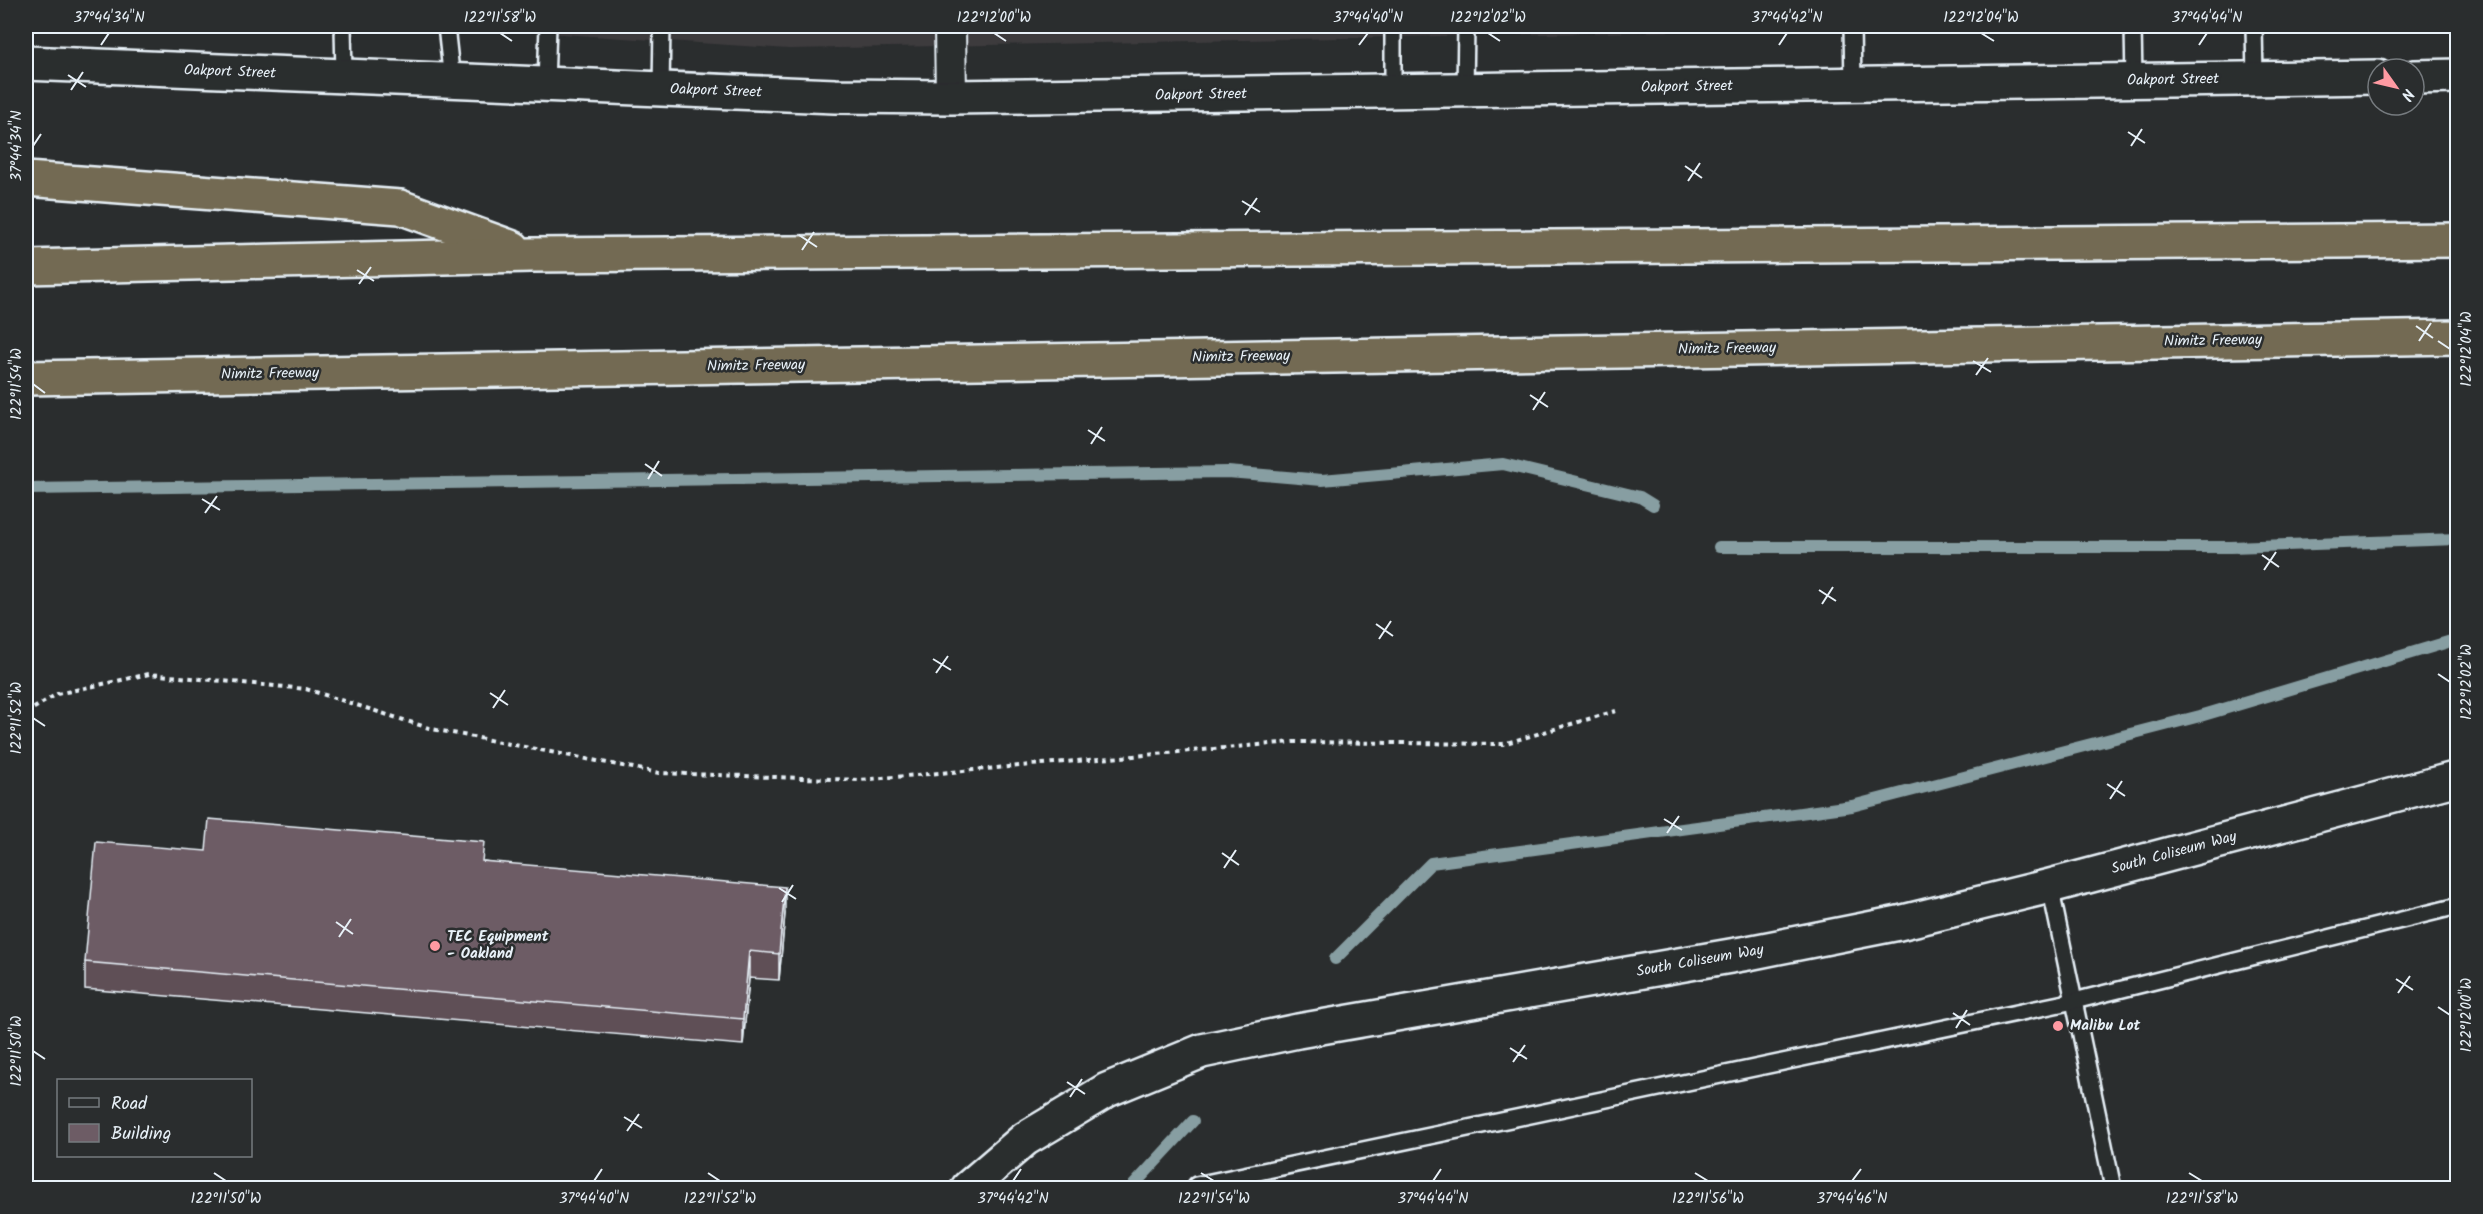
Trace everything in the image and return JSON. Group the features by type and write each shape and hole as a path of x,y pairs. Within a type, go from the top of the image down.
{"highway":[{"path":"26,179 400,207 531,255"},
{"path":"26,267 531,255 2457,240"},
{"name":"Nimitz Freeway","path":"26,378 2457,337"}],"main road":[{"name":"Oakport Street","path":"26,63 835,96 951,97 2366,77"},
{"path":"2426,77 2457,76"},
{"name":"South Coliseum Way","path":"968,1188 1025,1139 1107,1090 1202,1051 1309,1029 1748,953 1899,923 2050,886 2457,778"}],"street":[{"path":"950,26 951,97"}],"lane":[{"path":"343,26 344,76"},
{"path":"446,26 452,81"},
{"path":"546,84 548,26"},
{"path":"661,89 662,26"},
{"path":"1393,26 1393,92"},
{"path":"1465,90 1466,26"},
{"path":"1852,26 1853,85"},
{"path":"2133,26 2134,81"},
{"path":"2254,26 2254,79"},
{"path":"2050,886 2113,1188"},
{"path":"1197,1188 1196,1185 2074,1001 2457,906"}],"path":[{"path":"26,712 57,694 149,674 306,689 432,729 659,773 860,780 1293,742 1503,744 1616,711"}],"shaded area":[{"path":"440,26 1946,26 789,49"}],"building":[{"name":"TEC Equipment - Oakland","path":"209,819 484,842 482,861 785,887 779,954 749,951 743,1019 85,962 96,842 206,851"}],"waterway":[{"path":"26,489 1228,472 1322,480 1503,464 1640,497 1653,505"},
{"path":"1719,547 2231,547 2458,539"},
{"path":"1335,959 1431,863 1852,806 2200,716 2458,639"},
{"path":"1131,1188 1193,1121"}],"place":[{"name":"TEC Equipment - Oakland","path":"435,946"},
{"name":"Malibu Lot","path":"2058,1026"}]}
